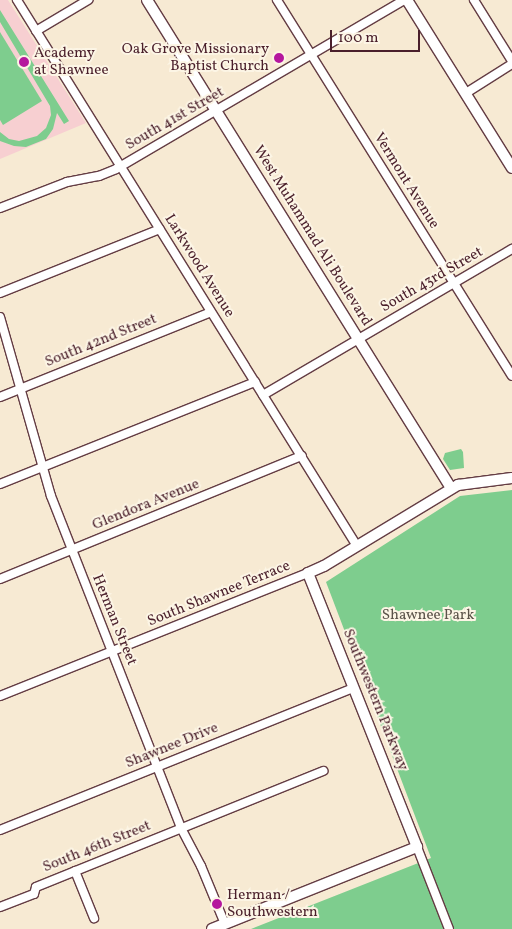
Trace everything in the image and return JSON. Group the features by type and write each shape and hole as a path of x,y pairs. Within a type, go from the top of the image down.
{"street":[{"name":"Larkwood Avenue","path":"17,0 357,546"},
{"path":"36,31 88,0"},
{"name":"West Muhammad Ali Boulevard","path":"147,0 451,488"},
{"name":"Vermont Avenue","path":"277,0 512,376"},
{"path":"406,0 512,168"},
{"name":"South 41st Street","path":"0,208 58,185 99,176 121,167 406,0"},
{"path":"466,94 512,63 474,0"},
{"path":"0,293 160,229"},
{"name":"South 43rd Street","path":"263,395 512,249"},
{"name":"South 42nd Street","path":"0,397 211,312"},
{"name":"Herman Street","path":"0,317 51,496 71,550 181,828 201,866 225,924"},
{"path":"0,484 255,382"},
{"name":"Glendora Avenue","path":"0,578 302,456"},
{"path":"308,573 324,566 451,488 468,482 512,478"},
{"name":"South Shawnee Terrace","path":"0,696 308,573"},
{"name":"Southwestern Parkway","path":"308,573 417,847"},
{"name":"Shawnee Drive","path":"0,830 354,688"},
{"name":"South 46th Street","path":"0,907 34,894 36,887 323,771"},
{"path":"212,929 417,847 449,929"},
{"path":"75,871 94,918"}],"shaded area":[{"name":"Academy at Shawnee","path":"0,0 8,0 86,123 0,159"}],"green space":[{"path":"0,10 69,121 64,124 57,113 53,129 46,139 26,147 14,146 0,141 0,132 9,139 19,141 37,136 46,128 51,115 50,106 0,22"},
{"path":"0,32 42,101 3,125 0,120"},
{"path":"461,449 463,452 464,468 450,470 443,459 445,453"},
{"name":"Shawnee Park","path":"512,490 512,929 251,929 431,858 326,582 460,496"}],"place":[{"name":"Oak Grove Missionary Baptist Church","path":"279,58"},
{"name":"Academy at Shawnee","path":"24,62"},
{"name":"Herman / Southwestern","path":"217,904"}]}
